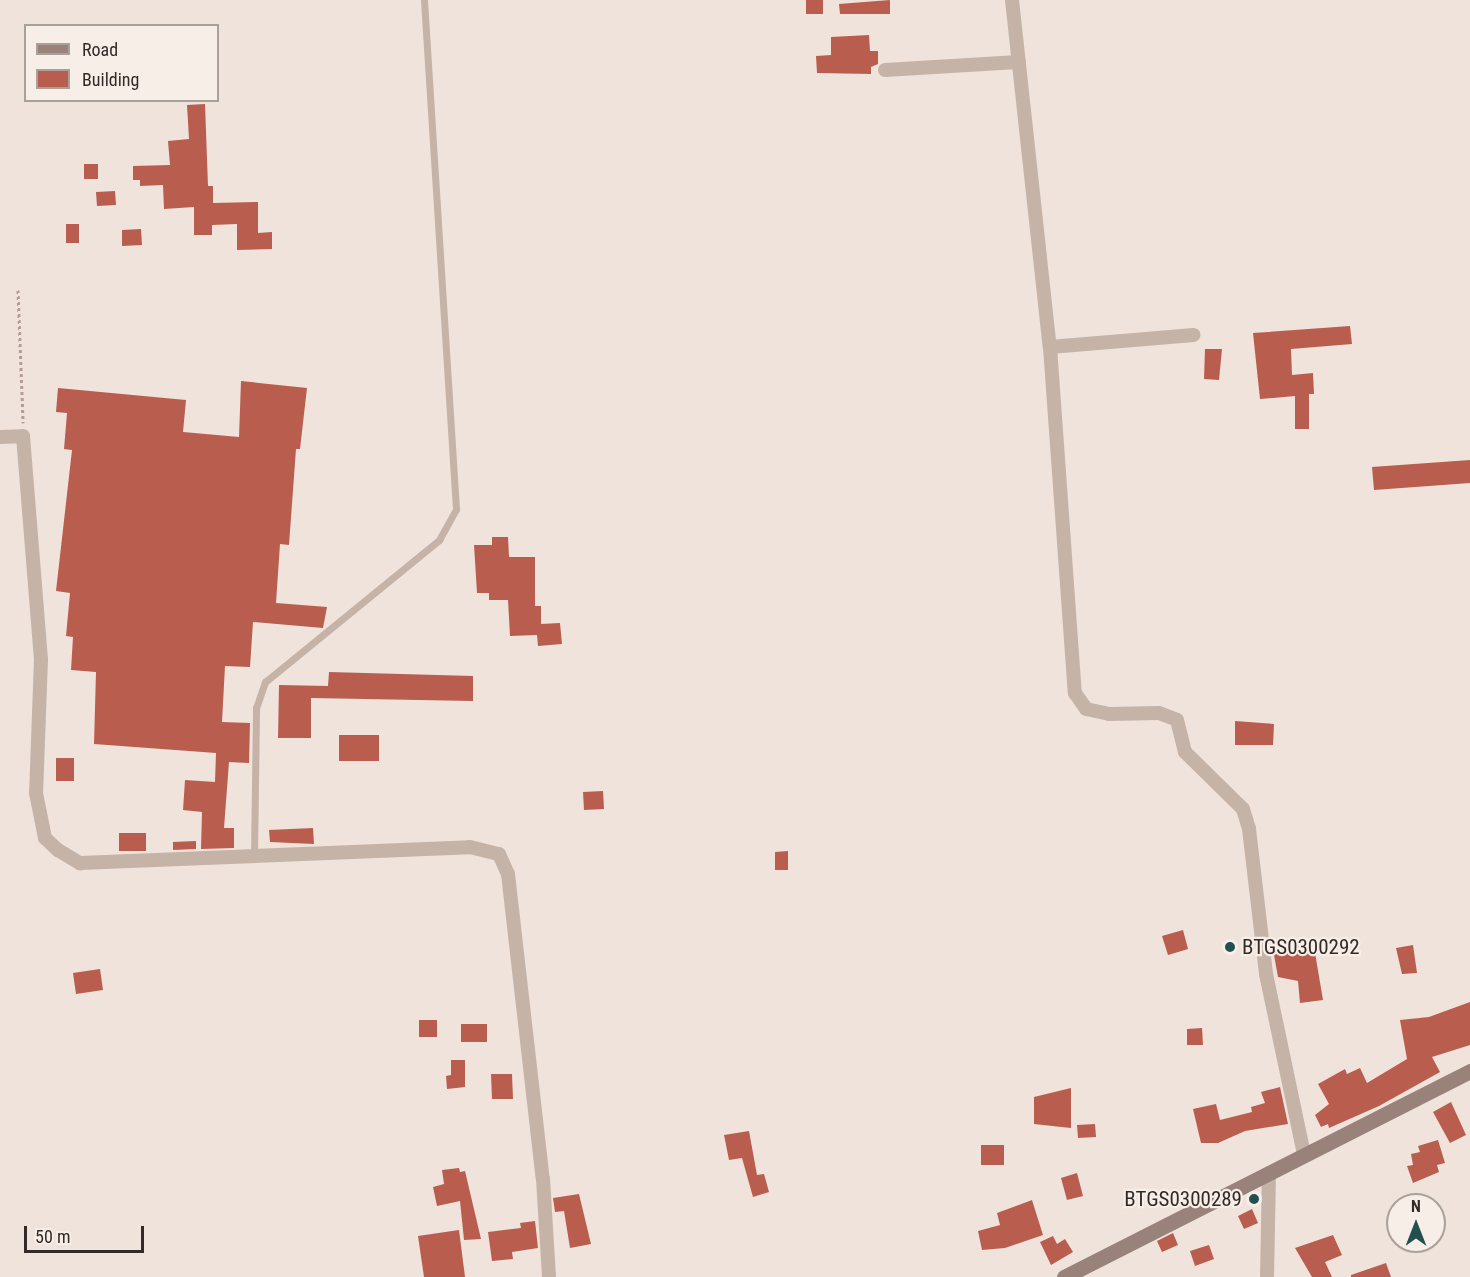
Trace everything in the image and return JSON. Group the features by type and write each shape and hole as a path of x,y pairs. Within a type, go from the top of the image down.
{"main road":[{"path":"1064,1277 1470,1071"}],"street":[{"path":"1012,0 1050,347 1075,693 1086,709 1109,714 1159,713 1177,720 1185,752 1243,809 1249,830 1266,974 1304,1155"},
{"path":"885,70 1019,62"},
{"path":"1050,347 1194,335"},
{"path":"0,437 23,436 40,659 36,793 45,838 80,863 470,847 499,854 508,874 543,1179 549,1277"},
{"path":"1267,1277 1269,1173"}],"lane":[{"path":"254,856 256,708 265,682 439,540 456,509 424,0"}],"path":[{"path":"18,290 23,436"}],"building":[{"path":"806,0 823,0 823,14 806,14"},
{"path":"890,0 890,14 840,14 839,4"},
{"path":"869,35 870,51 878,51 878,64 871,67 871,74 817,73 816,56 831,55 831,37"},
{"path":"205,104 208,186 213,186 213,203 258,202 258,233 272,232 272,249 237,250 237,224 212,225 212,235 194,235 194,207 164,209 163,185 140,186 140,180 133,180 133,166 170,165 168,141 189,139 187,105"},
{"path":"84,164 98,164 98,179 84,179"},
{"path":"115,191 116,205 97,206 96,192"},
{"path":"66,224 79,224 79,243 66,243"},
{"path":"141,229 142,245 122,246 122,230"},
{"path":"1350,326 1352,344 1291,349 1292,375 1313,373 1314,394 1309,394 1309,429 1295,429 1295,396 1260,399 1253,333"},
{"path":"1205,349 1222,349 1219,380 1204,379"},
{"path":"241,381 307,388 300,449 296,449 289,545 280,544 276,603 327,607 323,628 253,622 250,667 225,666 222,722 250,723 249,763 229,762 224,828 234,828 234,848 201,849 202,812 183,810 185,780 215,782 216,753 94,744 96,672 71,670 73,637 66,636 70,593 56,591 72,450 64,449 67,413 56,412 58,388 186,400 183,432 239,437"},
{"path":"1470,460 1470,483 1374,490 1372,467"},
{"path":"492,537 508,537 509,557 535,557 535,606 541,606 541,624 560,623 562,644 538,646 537,635 510,636 508,600 489,600 489,593 477,593 474,545 492,545"},
{"path":"329,672 473,676 473,701 311,698 311,738 278,738 279,685 328,686"},
{"path":"1235,721 1274,724 1273,745 1235,745"},
{"path":"339,735 379,735 379,761 339,761"},
{"path":"56,758 74,758 74,781 56,781"},
{"path":"603,791 604,809 584,810 583,792"},
{"path":"313,828 314,844 270,842 269,830"},
{"path":"119,833 146,833 146,851 119,851"},
{"path":"196,841 196,849 173,850 173,842"},
{"path":"788,851 788,870 775,870 775,852"},
{"path":"1183,930 1188,949 1168,955 1162,936"},
{"path":"1313,941 1323,1000 1300,1003 1298,981 1278,977 1272,944"},
{"path":"1413,945 1417,973 1402,974 1396,948"},
{"path":"100,969 103,990 76,994 73,973"},
{"path":"1470,1002 1470,1045 1432,1057 1440,1072 1379,1106 1329,1128 1328,1124 1321,1127 1315,1115 1329,1104 1318,1084 1345,1069 1347,1074 1360,1068 1367,1083 1407,1059 1400,1020 1429,1017"},
{"path":"419,1020 437,1020 437,1037 419,1037"},
{"path":"461,1024 487,1024 487,1042 461,1042"},
{"path":"1202,1028 1203,1045 1187,1045 1187,1029"},
{"path":"451,1060 465,1060 465,1087 447,1089 446,1076 451,1075"},
{"path":"491,1074 512,1074 513,1099 492,1099"},
{"path":"1280,1087 1288,1124 1245,1131 1218,1143 1201,1143 1193,1109 1216,1104 1220,1120 1252,1112 1251,1107 1265,1103 1261,1092"},
{"path":"1071,1088 1071,1128 1034,1124 1034,1097"},
{"path":"1451,1102 1466,1135 1450,1143 1433,1112"},
{"path":"1095,1124 1096,1137 1078,1138 1077,1125"},
{"path":"749,1131 757,1175 764,1174 769,1192 753,1197 742,1158 729,1160 724,1135"},
{"path":"1438,1140 1445,1163 1437,1165 1439,1172 1413,1183 1407,1166 1413,1165 1411,1154 1420,1152 1418,1146"},
{"path":"981,1145 1004,1145 1004,1165 981,1165"},
{"path":"459,1168 460,1172 465,1171 481,1239 464,1240 460,1201 437,1206 433,1187 444,1184 442,1170"},
{"path":"1077,1173 1083,1196 1067,1200 1061,1178"},
{"path":"579,1194 591,1244 570,1248 564,1211 555,1212 553,1198"},
{"path":"1032,1200 1043,1235 1005,1248 982,1250 978,1231 1000,1225 997,1213"},
{"path":"1252,1209 1258,1223 1244,1229 1238,1216"},
{"path":"535,1221 538,1248 512,1252 513,1259 492,1261 488,1232 521,1228 520,1223"},
{"path":"459,1230 465,1277 424,1277 418,1236"},
{"path":"1173,1233 1178,1245 1162,1252 1157,1241"},
{"path":"1333,1235 1342,1255 1325,1262 1332,1277 1312,1277 1295,1248"},
{"path":"1053,1236 1057,1244 1065,1239 1073,1252 1051,1265 1040,1242"},
{"path":"1209,1245 1214,1259 1195,1266 1190,1251"},
{"path":"1386,1263 1391,1277 1351,1277 1351,1275"}],"place":[{"name":"BTGS0300292","path":"1230,947"},
{"name":"BTGS0300289","path":"1254,1199"}]}
